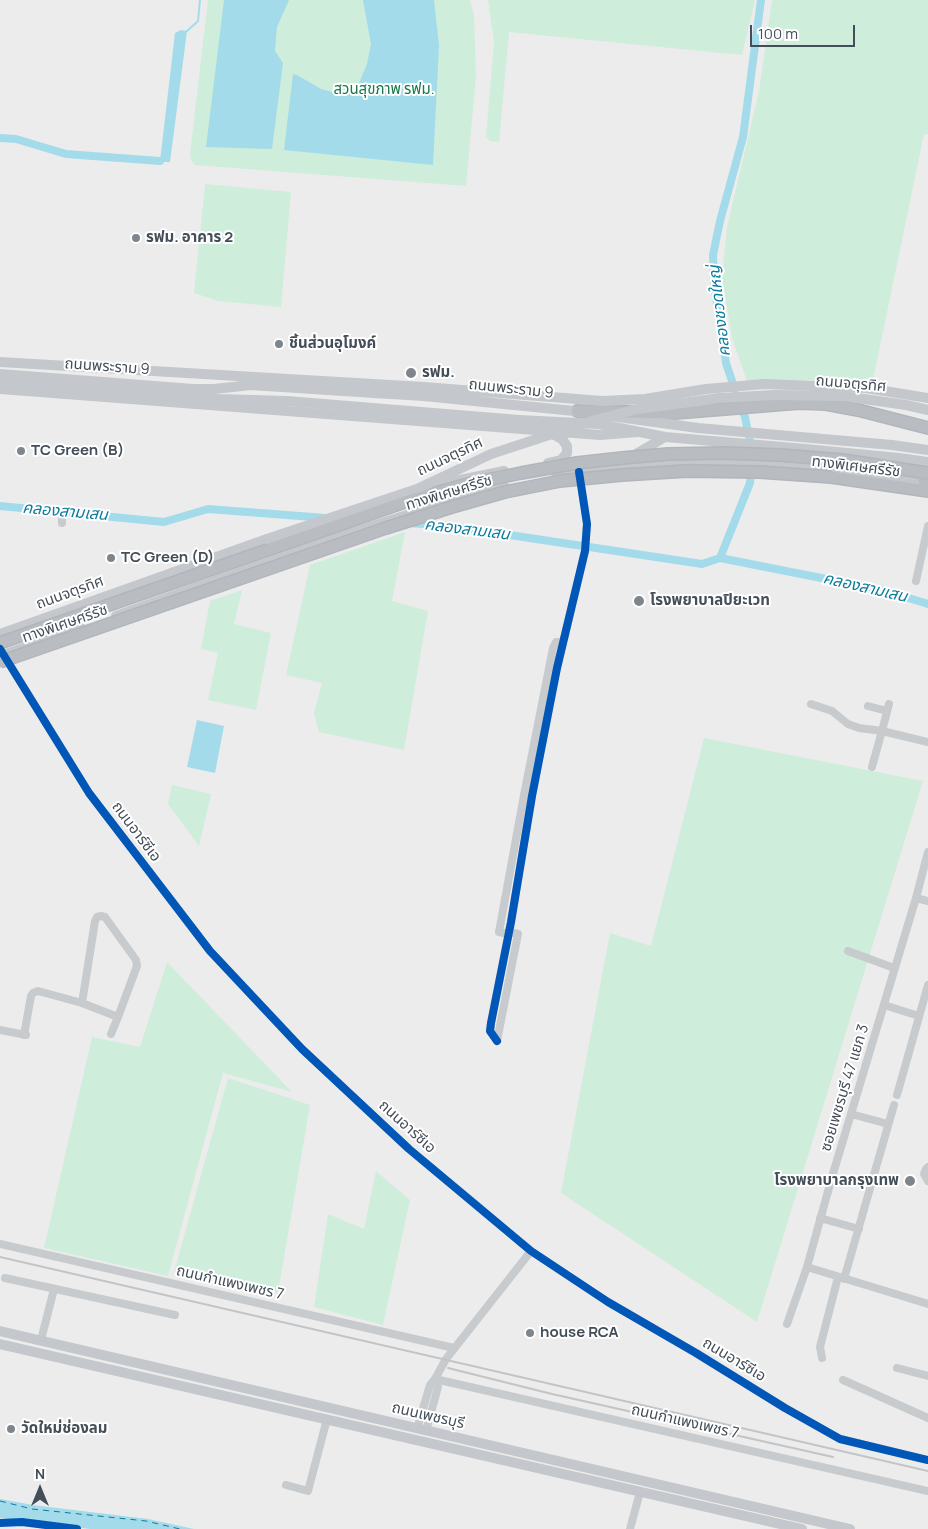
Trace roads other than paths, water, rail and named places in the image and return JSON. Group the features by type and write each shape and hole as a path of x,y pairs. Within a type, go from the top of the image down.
{"highway":[{"path":"577,411 675,413 727,410 798,402 826,404 858,410 925,428"},
{"name":"ทางพิเศษศรีรัช","path":"1,653 408,500 468,484 521,473 577,463 622,458 668,454 723,453 843,460 927,481"},
{"name":"ทางพิเศษศรีรัช","path":"1,653 442,510 505,492 560,481 687,471 750,472 927,481"}],"main road":[{"name":"ถนนพระราม 9","path":"0,362 181,372 602,401 645,398 706,388 764,384 866,388 928,398"},
{"path":"95,368 251,385"},
{"name":"ถนนพระราม 9","path":"0,374 193,389 251,385 424,396 577,411 698,428 892,445 928,450"},
{"name":"ถนนพระราม 9","path":"0,383 219,399 287,401 519,420 600,424 665,437 928,462"},
{"name":"ถนนพระราม 9","path":"0,389 373,416 600,435 638,432"},
{"path":"424,396 471,391"},
{"path":"373,416 379,412 381,406 374,393"},
{"path":"389,418 384,407 392,394"},
{"name":"ถนนจตุรทิศ","path":"0,634 267,539 417,489 491,454 592,421 637,409 720,398 774,395 843,396 928,410"},
{"path":"602,401 675,413"},
{"path":"545,431 562,439 567,446 567,453 561,460"},
{"path":"610,469 665,437"},
{"path":"417,489 561,460 571,462 579,472"},
{"path":"1,653 336,538 457,499 579,472 656,465 739,465 814,467 927,481"},
{"name":"ถนนเพชรบุรี","path":"0,1331 422,1430 760,1514 802,1529"},
{"path":"45,1341 45,1354"},
{"name":"ถนนเพชรบุรี","path":"0,1344 640,1492 850,1529"}],"street":[{"path":"563,642 556,642 552,648 543,694 528,795 523,852 514,909 509,933 490,1030 497,1042 518,934 509,933 499,932 514,850 528,795 552,696 585,551 586,514 579,472"},
{"path":"916,581 928,526"},
{"name":"ถนนอาร์ซีเอ","path":"1,653 89,793 210,951 302,1049 409,1149 531,1251 608,1302 785,1408 840,1438 928,1460"},
{"path":"543,694 552,696"},
{"path":"812,704 832,711 848,724 859,728 882,731 928,742"},
{"path":"868,706 888,708 872,767"},
{"path":"514,850 523,852"},
{"name":"ซอยเพชรบุรี 47 แยก 3","path":"787,1324 807,1267 928,852"},
{"path":"916,898 928,901"},
{"path":"504,907 514,909"},
{"path":"82,1003 96,921 97,917 101,916 105,918 136,960 137,966 111,1034"},
{"path":"848,951 894,968"},
{"path":"897,1095 928,985"},
{"path":"0,1030 25,1035 30,996 33,992 38,991 82,1003 118,1017"},
{"path":"884,1005 919,1016"},
{"path":"822,1358 820,1347 858,1229 894,1104"},
{"path":"851,1114 888,1124"},
{"path":"928,1167 924,1174 928,1181"},
{"path":"820,1218 858,1229"},
{"name":"ถนนกำแพงเพชร 7","path":"0,1244 454,1348"},
{"path":"422,1430 430,1385 436,1379 454,1348 531,1251"},
{"path":"807,1267 928,1304"},
{"path":"5,1278 175,1315"},
{"path":"45,1341 54,1289"},
{"path":"897,1368 928,1376"},
{"name":"ถนนกำแพงเพชร 7","path":"436,1379 928,1491"},
{"path":"843,1380 928,1418"},
{"path":"286,1485 308,1491 326,1419"},
{"path":"630,1529 640,1492"}],"water":[{"path":"224,0 289,0 277,27 275,51 283,63 272,149 206,147"},
{"path":"363,0 434,0 439,46 433,165 284,150 293,74 321,89 340,94 357,88 367,64 371,44"},
{"path":"181,30 187,31 170,162 164,162 160,161 175,33"},
{"path":"197,720 224,726 215,773 187,767"},
{"path":"0,1499 33,1505 148,1519 194,1529 90,1529 0,1518"}],"waterway":[{"path":"187,31 198,21 200,0"},
{"name":"คลองชวดใหญ่","path":"735,390 726,363 714,284 713,255 720,221 743,137 761,0"},
{"path":"0,138 16,139 66,154 160,161"},
{"name":"คลองชวดใหญ่","path":"720,558 750,483 753,457 745,417 740,404"},
{"name":"คลองสามเสน","path":"0,506 164,522 208,509 326,518"},
{"name":"คลองสามเสน","path":"409,523 450,526 702,564 720,558 882,590 928,604"}],"railway":[{"path":"0,1257 928,1471"},
{"path":"448,1368 552,1394 833,1457"}],"place":[{"name":"รฟม. อาคาร 2","path":"136,238"},
{"name":"ชิ้นส่วนอุโมงค์","path":"279,344"},
{"name":"รฟม.","path":"411,373"},
{"name":"TC Green (B)","path":"21,451"},
{"name":"TC Green (D)","path":"111,558"},
{"name":"โรงพยาบาลปิยะเวท","path":"639,601"},
{"name":"โรงพยาบาลกรุงเทพ","path":"910,1181"},
{"name":"house RCA","path":"530,1333"},
{"name":"วัดใหม่ช่องลม","path":"11,1429"}],"park label":[{"name":"สวนสุขภาพ รฟม.","path":"384,90"}]}
